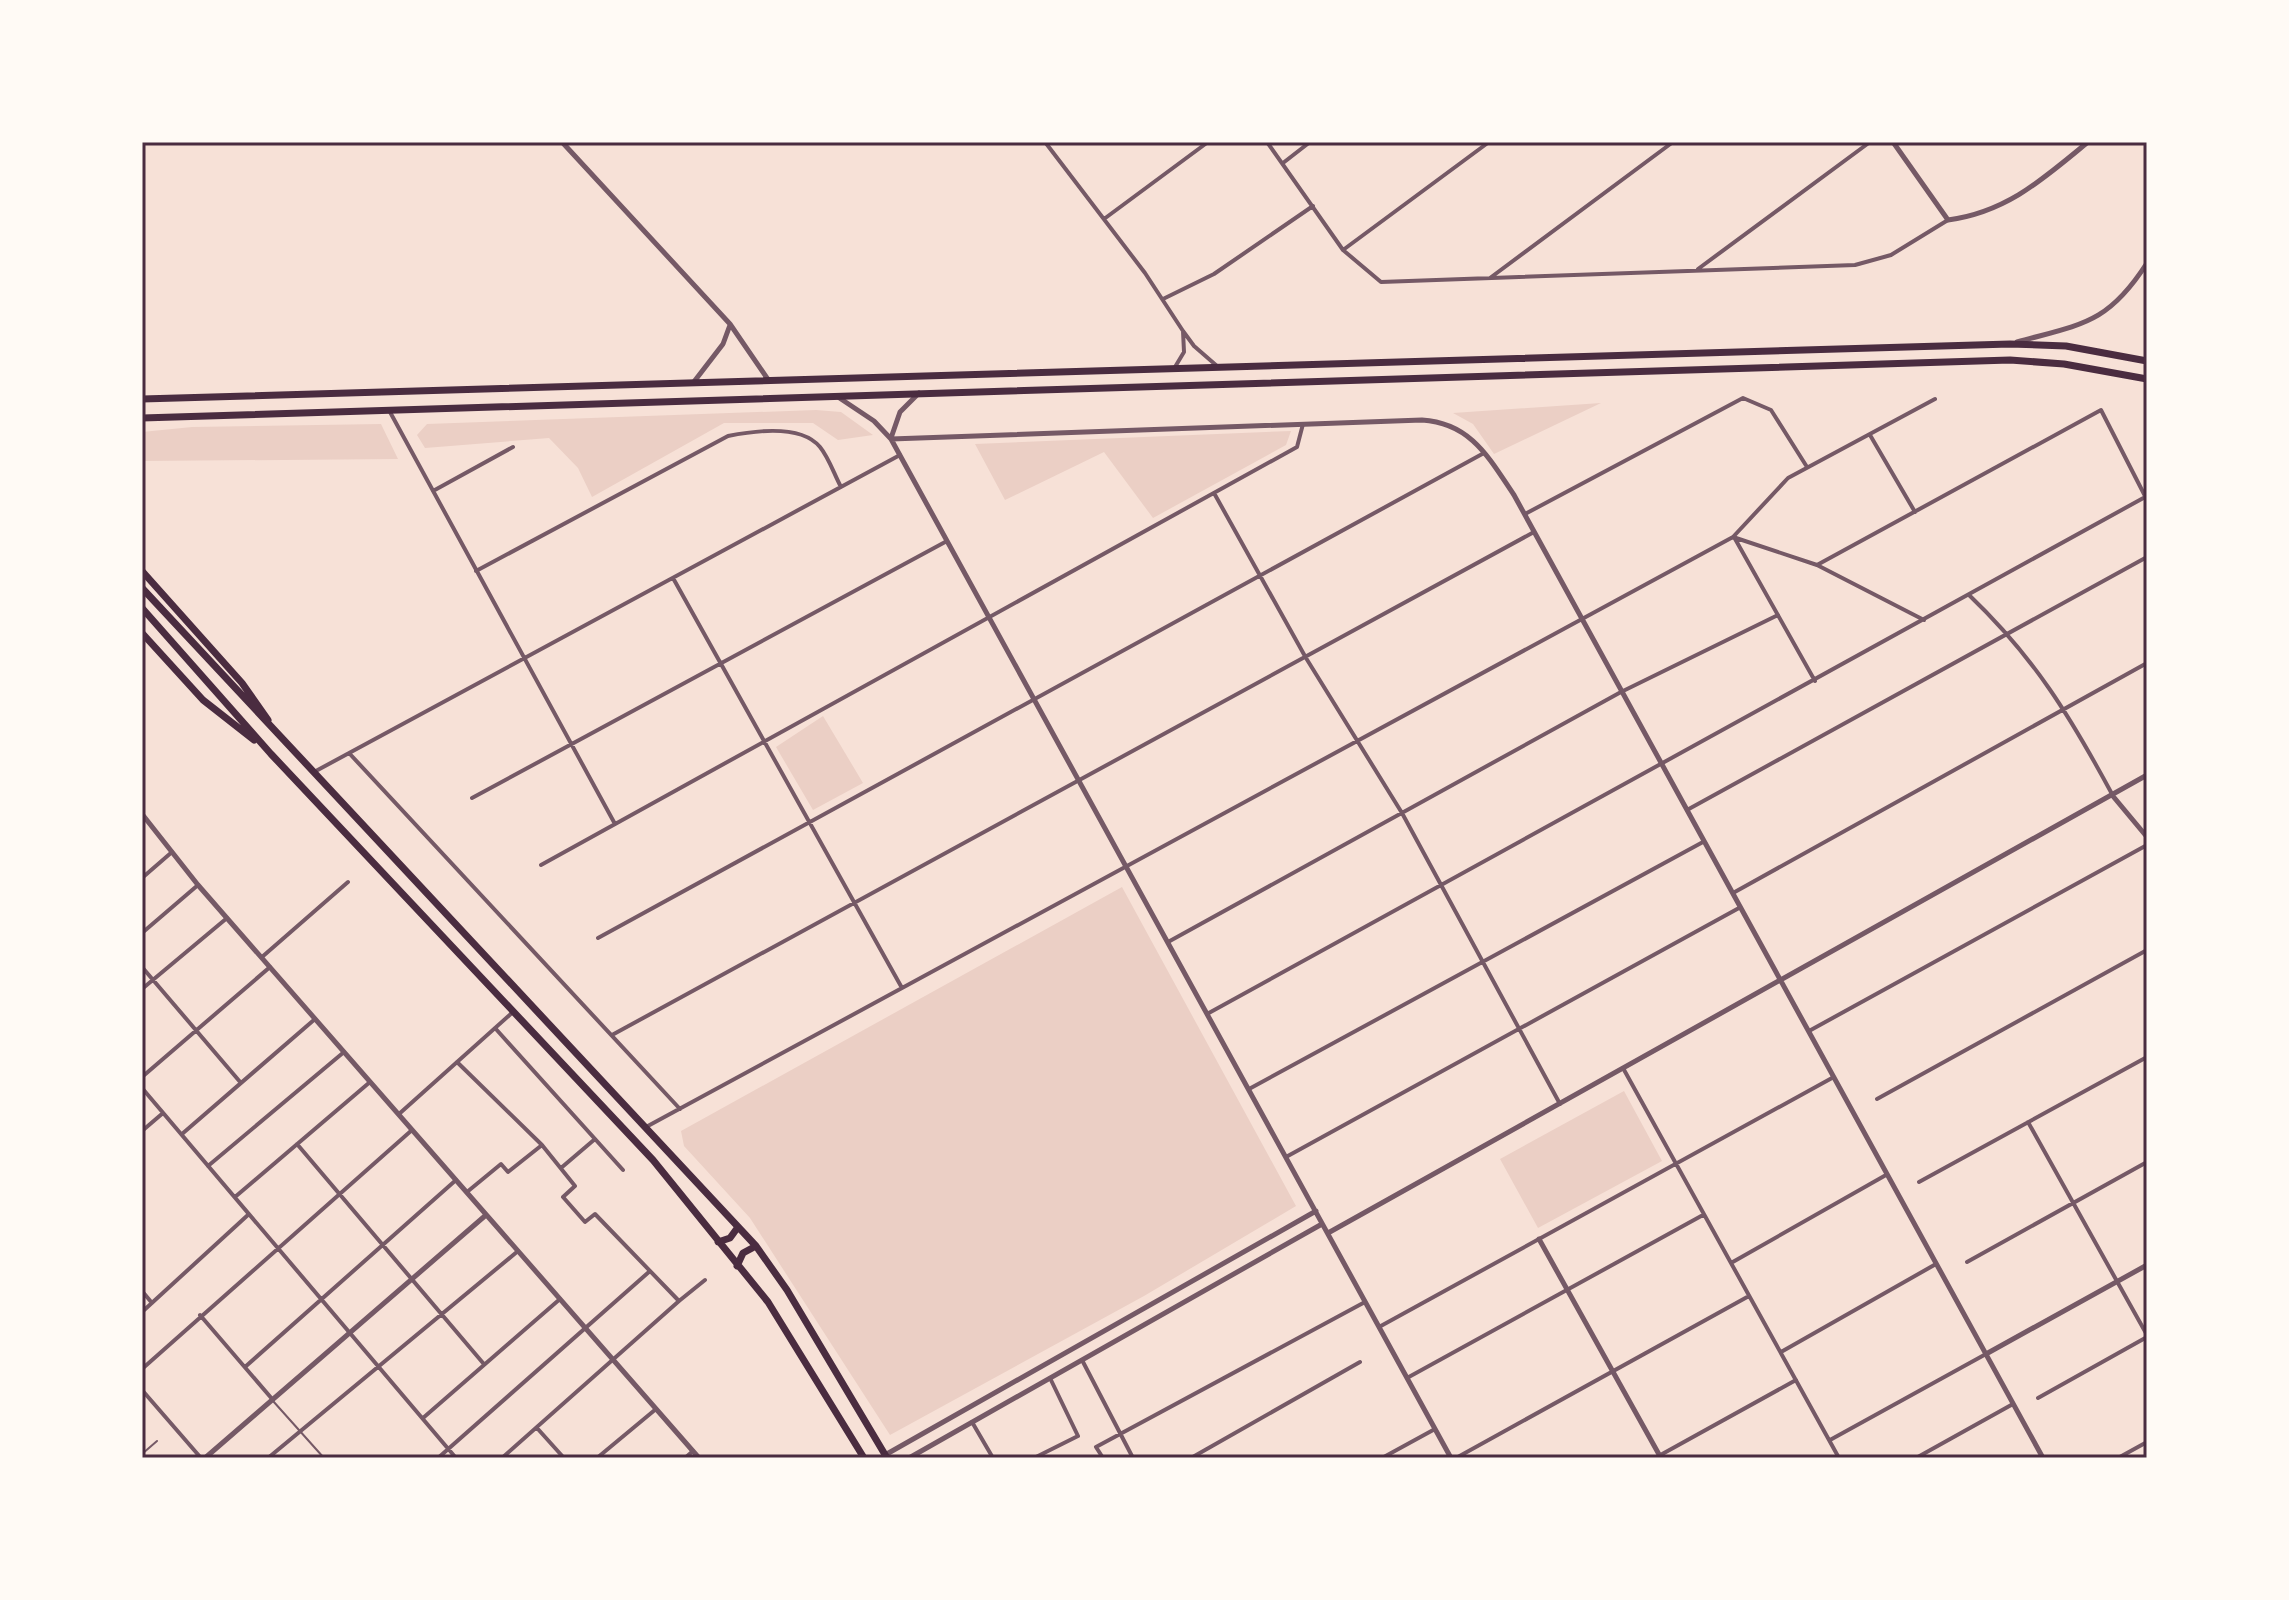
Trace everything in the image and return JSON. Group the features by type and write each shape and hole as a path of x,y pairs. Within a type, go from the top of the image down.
{"main road":[{"path":"142,399 2010,344 2066,346 2147,361"},
{"path":"142,418 2010,360 2064,364 2147,379"},
{"path":"142,571 242,683 285,745"},
{"path":"142,588 285,745 756,1246 787,1290 886,1456"},
{"path":"142,608 271,754 653,1160 768,1302 864,1458"},
{"path":"142,633 203,700 271,754"},
{"path":"718,1242 730,1238 738,1227"},
{"path":"737,1266 743,1253 756,1246"}],"street":[{"path":"562,142 730,324 769,381"},
{"path":"1045,142 1163,299 1194,346 1219,367"},
{"path":"1104,219 1208,142"},
{"path":"1267,142 1343,250 1381,282 1855,265 1891,255 1948,220 1982,215 2033,187 2088,142"},
{"path":"1283,163 1310,142"},
{"path":"1343,250 1489,142"},
{"path":"1488,280 1673,142"},
{"path":"1696,271 1870,142"},
{"path":"1893,142 1948,220"},
{"path":"1163,299 1214,274 1313,206"},
{"path":"2010,344 2095,320 2127,294 2147,263"},
{"path":"693,383 723,344 730,324"},
{"path":"1173,369 1184,352 1183,331"},
{"path":"891,439 900,412 920,393"},
{"path":"835,395 874,421 891,439 1435,1429 1454,1458 1749,1296"},
{"path":"1525,514 1743,398 1771,410 1807,467"},
{"path":"646,1127 1733,537 1788,478 1935,399"},
{"path":"388,408 615,824"},
{"path":"1207,1014 2146,497 2101,410 1817,565"},
{"path":"891,439 1437,421 1464,432 1485,452 1525,514 1778,981 2043,1458"},
{"path":"541,865 1297,447 1303,424"},
{"path":"476,571 728,436 748,432 802,435 819,445 841,487"},
{"path":"1869,434 1915,512"},
{"path":"433,491 513,447"},
{"path":"598,938 1485,452"},
{"path":"312,773 900,455"},
{"path":"1214,493 1306,658 1402,813 1560,1104"},
{"path":"612,1035 1080,783 1534,532"},
{"path":"1733,537 1817,565 1924,620"},
{"path":"1733,537 1815,681"},
{"path":"472,798 947,541"},
{"path":"1686,811 2147,557"},
{"path":"673,578 902,988"},
{"path":"1969,595 2009,633 2066,708 2112,794 2147,837"},
{"path":"1168,942 1621,692 1778,615"},
{"path":"1731,894 2147,663"},
{"path":"349,753 680,1109"},
{"path":"1328,1233 2147,775"},
{"path":"142,814 198,885 699,1458"},
{"path":"1249,1089 1703,842"},
{"path":"1807,1032 2147,845"},
{"path":"142,878 172,852"},
{"path":"262,957 348,882"},
{"path":"142,933 198,885"},
{"path":"1286,1157 1739,908"},
{"path":"142,989 227,918"},
{"path":"1877,1099 2147,950"},
{"path":"142,967 241,1083"},
{"path":"142,1077 270,967"},
{"path":"399,1114 514,1011"},
{"path":"182,1134 315,1019"},
{"path":"495,1028 623,1170"},
{"path":"208,1166 344,1052"},
{"path":"1919,1182 2147,1057"},
{"path":"457,1062 542,1145 561,1168 575,1186 563,1197 585,1222 595,1214 679,1301"},
{"path":"1623,1068 1839,1458"},
{"path":"1379,1327 1832,1078"},
{"path":"235,1198 370,1082"},
{"path":"142,1088 456,1458"},
{"path":"142,1131 163,1113"},
{"path":"2028,1122 2147,1336 2038,1398"},
{"path":"142,1369 412,1130"},
{"path":"561,1168 595,1139"},
{"path":"297,1144 483,1363"},
{"path":"467,1192 501,1164 508,1172 542,1145"},
{"path":"1967,1262 2147,1162"},
{"path":"1731,1263 1886,1175"},
{"path":"245,1367 456,1180"},
{"path":"886,1456 1316,1211"},
{"path":"142,1312 249,1214"},
{"path":"1407,1378 1704,1214"},
{"path":"142,1390 203,1458 486,1215"},
{"path":"909,1458 1323,1224"},
{"path":"1539,1239 1658,1457 1796,1380"},
{"path":"268,1458 518,1251"},
{"path":"1781,1352 1936,1264"},
{"path":"1829,1440 2147,1265"},
{"path":"438,1458 650,1271"},
{"path":"502,1458 705,1280"},
{"path":"142,1291 152,1303"},
{"path":"423,1419 483,1363 560,1299"},
{"path":"1103,1458 1096,1447 1365,1302"},
{"path":"200,1315 273,1400"},
{"path":"1082,1360 1133,1458"},
{"path":"1191,1458 1360,1362"},
{"path":"1034,1458 1078,1436 1050,1378"},
{"path":"1916,1458 2013,1404"},
{"path":"597,1458 656,1409"},
{"path":"972,1422 993,1458"},
{"path":"537,1428 564,1458"},
{"path":"1382,1458 1435,1429"},
{"path":"2118,1458 2147,1442"},
{"path":"685,1458 693,1451"}],"lane":[{"path":"273,1400 324,1458"},
{"path":"142,1454 157,1441"}],"shaded area":[{"path":"1601,403 1494,454 1473,424 1453,413"},
{"path":"816,410 841,412 873,435 838,440 813,423 724,423 592,497 578,468 549,438 425,448 417,435 427,424"},
{"path":"381,424 398,459 142,461 142,432 192,427"},
{"path":"1291,431 1286,445 1153,518 1104,452 1005,500 975,444"},
{"path":"823,716 863,783 813,810 776,747"},
{"path":"1122,887 1296,1206 1144,1296 890,1435 750,1218 684,1146 681,1131"},
{"path":"1624,1091 1662,1161 1538,1228 1500,1159"}]}
